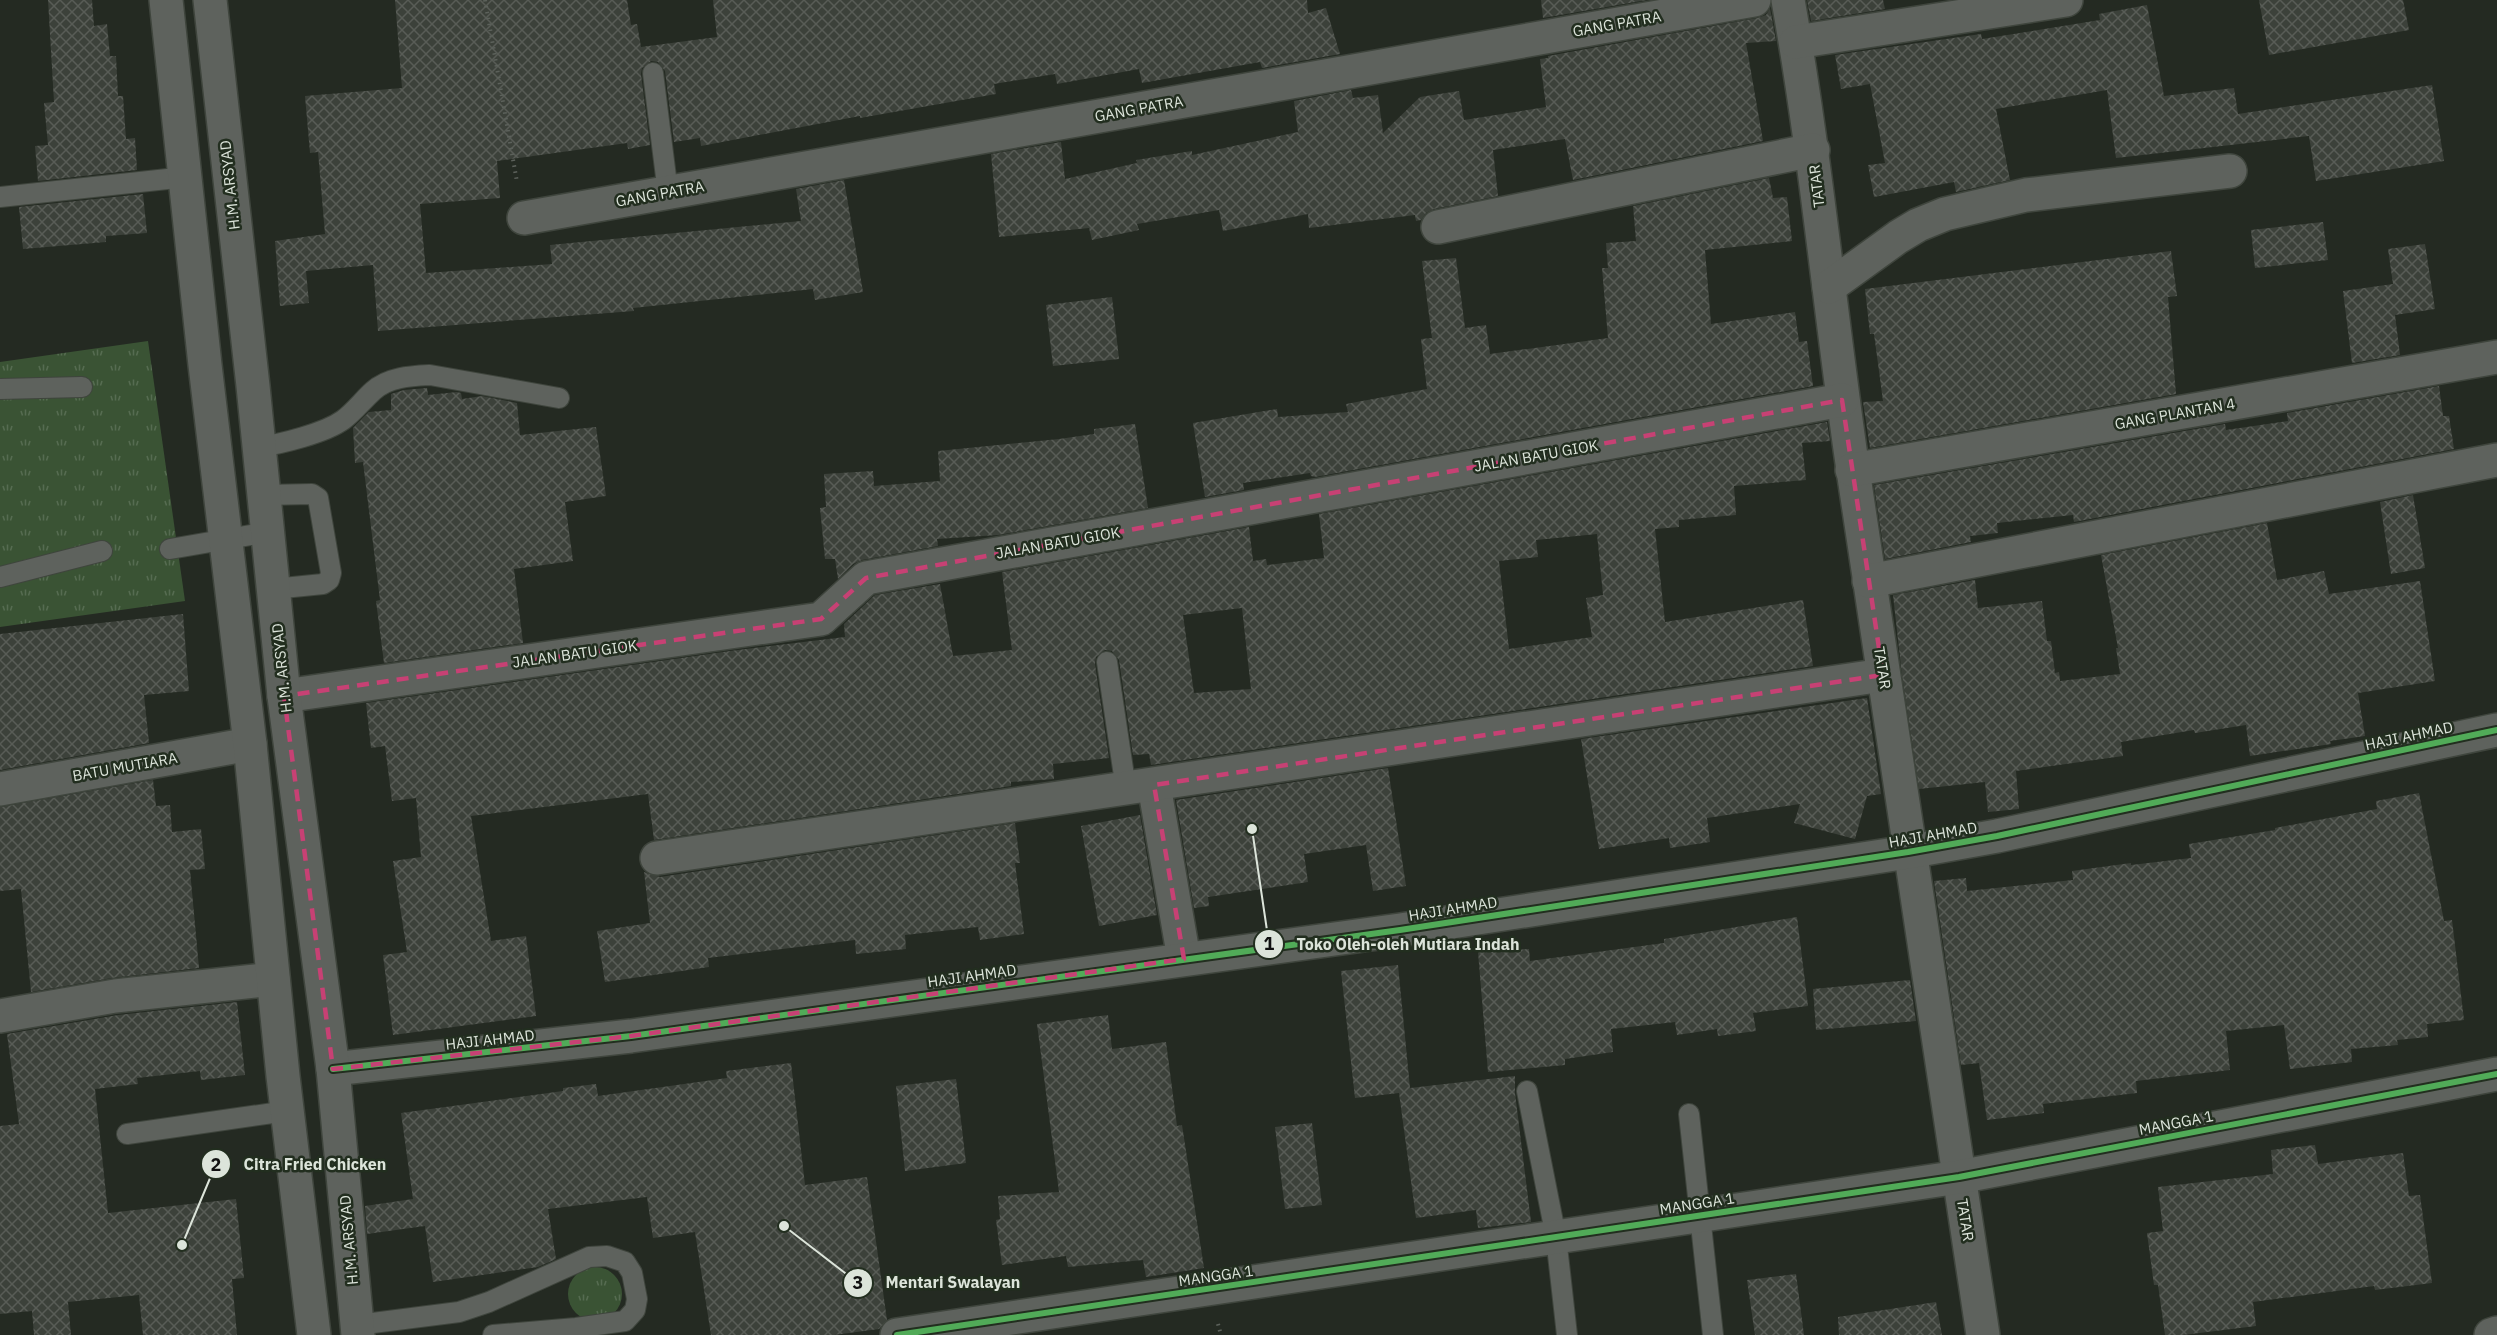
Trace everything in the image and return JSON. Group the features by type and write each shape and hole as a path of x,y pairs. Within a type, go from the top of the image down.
{"street":[{"path":"166,0 314,1335"},
{"name":"H.M. ARSYAD","path":"210,0 284,696 333,1069 358,1330"},
{"name":"GANG PATRA","path":"524,218 1754,0"},
{"name":"TATAR","path":"1788,0 1813,150 1852,470 1908,852 1983,1335"},
{"path":"1796,42 2066,0"},
{"path":"1438,227 1813,150"},
{"path":"1829,287 1917,225 1945,214 2026,195 2229,171"},
{"name":"GANG PLANTAN 4","path":"1852,470 2497,357"},
{"name":"JALAN BATU GIOK","path":"284,696 821,619 866,578 1842,400"},
{"path":"1869,581 2497,460"},
{"path":"657,858 1883,675"},
{"name":"HAJI AHMAD","path":"333,1069 631,1036 1400,930 1908,852 1997,836 2497,730"},
{"name":"BATU MUTIARA","path":"0,789 250,744"},
{"path":"1140,787 1184,959"},
{"path":"0,1016 116,996 273,979"},
{"name":"MANGGA 1","path":"897,1335 1959,1177 2497,1074"},
{"path":"2491,1335 2497,1334"}],"lane":[{"path":"653,74 668,193"},
{"path":"0,197 186,177"},
{"path":"259,447 286,443 343,421 375,389 386,382 410,376 430,375 559,398"},
{"path":"0,389 82,387"},
{"path":"264,495 312,494 318,498 331,573 329,580 323,584 273,589"},
{"path":"170,549 268,532"},
{"path":"0,577 102,551"},
{"path":"1107,662 1140,787"},
{"path":"1527,1090 1556,1237 1567,1335"},
{"path":"127,1134 288,1111"},
{"path":"1689,1114 1713,1335"},
{"path":"358,1330 459,1312 489,1302 589,1257 607,1256 624,1262 632,1274 637,1299 635,1310 625,1322 493,1335"}],"path":[{"path":"485,0 524,218"}],"highlighted area":[{"path":"1842,400 1883,675 1154,785 1184,959 631,1036 333,1069 284,696 821,619 866,578"}],"green space":[{"path":"148,341 185,601 0,627 0,362"},
{"path":"595,1267 605,1269 614,1275 620,1284 622,1294 620,1304 614,1313 605,1319 595,1321 585,1319 576,1313 570,1304 568,1294 570,1284 576,1275 585,1269"}],"building":[{"path":"48,0 92,0 94,26 107,24 110,56 116,56 118,96 123,96 126,139 135,138 137,170 38,181 35,146 48,145 44,103 54,102"},
{"path":"395,0 627,0 631,25 637,24 641,47 717,37 713,0 1307,0 1308,13 1326,8 1340,54 1262,68 1260,62 1142,83 1139,69 1057,84 1055,74 994,84 996,94 860,118 860,116 701,146 700,138 674,142 665,71 658,62 651,61 642,68 641,74 650,145 628,149 627,143 497,161 500,198 420,204 426,273 552,264 550,245 801,221 796,189 844,180 863,292 815,300 813,289 633,308 634,311 378,331 373,265 306,271 309,303 280,306 275,241 325,234 318,152 310,153 305,96 402,88"},
{"path":"1541,0 1647,0 1543,18"},
{"path":"1807,0 1883,0 1885,9 1811,21"},
{"path":"2259,0 2403,0 2409,30 2269,55"},
{"path":"2147,5 2164,96 2234,88 2238,114 2432,85 2444,161 2316,181 2309,136 2116,158 2107,90 1996,109 2010,180 1956,192 1954,182 1874,197 1868,165 1885,163 1870,84 1841,89 1835,55 1981,34 1982,39 2100,20 2099,14"},
{"path":"1770,8 1776,41 1746,43 1763,141 1573,180 1565,139 1493,150 1498,196 1434,209 1426,213 1421,220 1416,221 1415,215 1309,228 1308,214 1223,231 1219,210 1137,224 1139,230 1092,240 1089,228 999,237 991,154 1061,142 1065,179 1137,163 1136,160 1192,151 1192,155 1298,132 1294,101 1351,90 1353,98 1378,95 1383,133 1420,97 1459,91 1464,120 1546,107 1540,59 1757,18 1766,15"},
{"path":"1769,178 1773,198 1787,197 1792,241 1705,250 1711,324 1795,312 1799,342 1807,341 1813,386 1315,477 1310,473 1243,483 1244,490 1205,497 1193,423 1277,409 1278,417 1348,412 1346,404 1427,389 1421,339 1432,338 1422,261 1456,258 1465,328 1486,325 1490,354 1608,338 1602,268 1608,268 1606,243 1636,241 1633,206"},
{"path":"143,194 147,233 106,236 106,242 23,249 19,207"},
{"path":"2323,222 2328,260 2255,268 2251,230"},
{"path":"2425,244 2435,309 2395,315 2400,355 2352,363 2343,291 2393,284 2388,249"},
{"path":"2171,251 2177,296 2168,297 2176,394 1870,448 1863,402 1883,401 1874,334 1870,334 1865,289"},
{"path":"1112,297 1119,359 1053,366 1046,305"},
{"path":"2439,386 2443,416 2449,416 2454,449 2074,522 2073,515 1997,523 1998,533 1970,536 1971,542 1885,559 1874,485 2225,424 2226,430 2288,421 2287,413"},
{"path":"427,388 428,395 457,392 461,393 462,399 482,396 517,403 520,435 596,427 606,496 565,502 573,561 514,569 523,643 384,663 376,601 380,600 363,462 355,463 353,428 369,412 391,410 391,394 404,390"},
{"path":"1827,422 1830,441 1802,443 1806,480 1734,486 1736,515 1679,520 1679,527 1655,529 1665,622 1803,600 1813,666 1151,765 1149,754 1133,755 1119,660 1112,651 1105,650 1096,657 1095,664 1109,758 1053,764 1054,779 1011,782 1011,786 654,840 648,794 471,816 491,941 526,936 536,1016 393,1035 383,955 407,952 393,861 421,857 416,798 392,801 385,746 371,748 366,703 730,651 845,637 844,624 875,595 940,584 953,656 1012,650 1002,572 1249,527 1253,561 1266,559 1267,565 1324,558 1319,514","holes":["1597,534 1603,595 1586,598 1592,637 1509,649 1499,561 1538,557 1536,540","1242,608 1251,689 1194,693 1183,615"]},
{"path":"1135,424 1148,508 998,535 937,539 938,546 862,560 853,564 838,579 835,559 825,559 820,508 826,507 824,474 873,471 874,486 940,481 938,451 1059,439 1094,434 1094,429"},
{"path":"2413,495 2425,568 2391,574 2380,502"},
{"path":"2267,523 2277,580 2324,571 2329,594 2420,581 2435,681 2358,693 2365,736 2330,741 2331,744 2250,756 2246,725 2195,733 2194,730 2121,742 2123,756 2016,771 2019,809 1988,812 1985,782 1919,789 1902,676 1893,595 1975,580 1978,608 2042,601 2047,641 2051,641 2055,673 2059,672 2060,681 2120,674 2116,648 2118,648 2101,555"},
{"path":"183,614 189,691 144,695 149,743 0,770 0,634"},
{"path":"1867,698 1881,794 1867,796 1855,839 1794,823 1800,804 1707,818 1710,842 1670,848 1669,838 1599,849 1581,739"},
{"path":"1388,768 1406,886 1373,891 1366,845 1304,854 1308,882 1208,897 1209,906 1194,908 1176,800"},
{"path":"153,780 156,806 170,805 172,832 201,829 205,869 190,870 199,968 112,978 31,992 21,889 0,891 0,807"},
{"path":"2419,793 2444,921 2452,920 2464,1020 2427,1024 2428,1037 2397,1040 2398,1045 2351,1049 2352,1062 2290,1069 2284,1025 2226,1031 2230,1070 2136,1081 2137,1093 2043,1104 2044,1113 1987,1120 1979,1063 1961,1065 1934,881 1966,878 1967,891 2073,880 2072,871 2191,858 2189,844 2275,830 2275,828 2377,809 2376,801"},
{"path":"1140,815 1157,915 1099,926 1081,826"},
{"path":"1015,823 1020,863 1015,863 1024,934 980,940 978,927 905,935 906,949 856,954 855,940 708,958 709,967 605,982 597,931 650,923 644,872 660,877"},
{"path":"1797,917 1808,1006 1753,1013 1756,1031 1718,1036 1717,1029 1677,1035 1675,1022 1611,1029 1613,1052 1565,1059 1565,1065 1488,1072 1478,952 1529,949 1530,961 1664,943 1664,939"},
{"path":"1398,965 1410,1088 1515,1076 1515,1093 1531,1222 1478,1228 1476,1210 1416,1218 1399,1093 1355,1098 1341,971"},
{"path":"1910,980 1916,1021 1816,1030 1813,989"},
{"path":"237,1002 245,1075 201,1080 200,1071 137,1078 138,1084 95,1089 108,1213 236,1199 244,1278 232,1279 237,1335 143,1335 139,1295 68,1302 71,1335 34,1335 32,1311 0,1314 0,1126 19,1124 7,1034 118,1015"},
{"path":"1108,1015 1112,1049 1166,1042 1177,1126 1182,1125 1204,1268 1146,1277 1143,1260 1068,1267 1066,1256 1002,1265 996,1220 1000,1219 998,1196 1059,1192 1037,1024"},
{"path":"791,1063 805,1185 867,1177 887,1320 879,1329 834,1335 711,1335 695,1232 653,1238 647,1197 548,1209 556,1259 538,1267 433,1282 425,1226 367,1234 365,1206 413,1199 401,1113 563,1091 563,1088 596,1084 598,1096 727,1078 726,1071"},
{"path":"956,1079 966,1163 905,1171 896,1086"},
{"path":"1312,1123 1322,1205 1285,1209 1275,1127"},
{"path":"2315,1145 2318,1164 2403,1153 2409,1196 2420,1195 2432,1283 2375,1290 2374,1286 2253,1302 2256,1326 2165,1335 2158,1285 2154,1285 2147,1233 2163,1231 2158,1187 2273,1174 2271,1150"},
{"path":"1796,1274 1804,1335 1755,1335 1747,1280"},
{"path":"1936,1302 1942,1335 1839,1335 1838,1317"}],"cycle path":[{"path":"333,1069 631,1036 1400,930 1908,852 1997,836 2497,730"},
{"path":"897,1335 1959,1177 2497,1074"}],"place":[{"name":"Toko Oleh-oleh Mutiara Indah","path":"1252,829"},
{"name":"Mentari Swalayan","path":"784,1226"},
{"name":"Citra Fried Chicken","path":"182,1245"}]}
